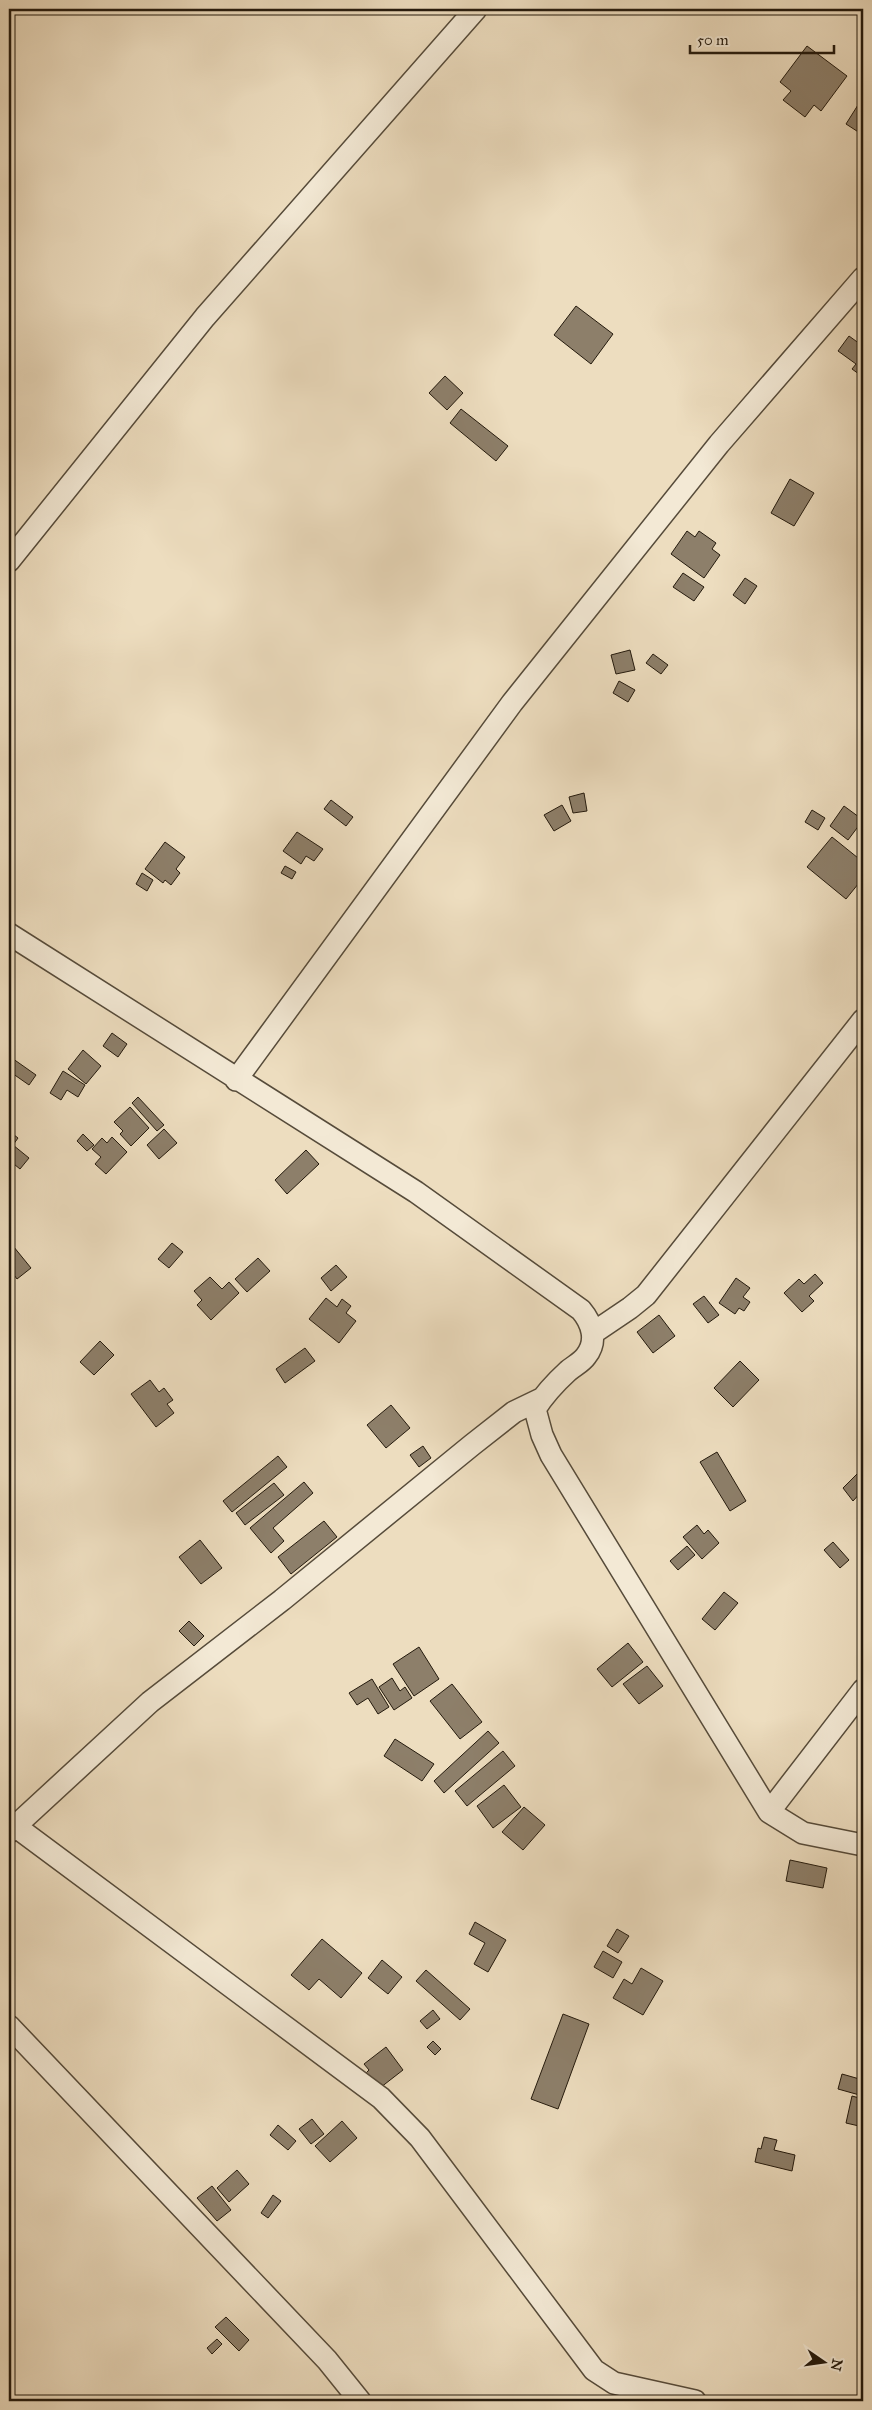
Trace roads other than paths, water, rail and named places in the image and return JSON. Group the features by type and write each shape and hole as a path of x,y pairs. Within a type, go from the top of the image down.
{"street":[{"path":"9,561 206,317 476,9"},
{"path":"236,1080 512,703 719,444 863,278"},
{"path":"9,934 236,1080 416,1192 582,1310 590,1321 593,1332 586,1356 568,1371 535,1409 542,1435 551,1455 769,1812 803,1834 863,1845"},
{"path":"593,1332 630,1308 646,1295 863,1020"},
{"path":"541,1400 514,1412 472,1444 282,1600 150,1702 12,1829 386,2103 420,2138 594,2370 614,2383 695,2401"},
{"path":"769,1812 863,1690"},
{"path":"9,2026 327,2360 360,2401"}]}
